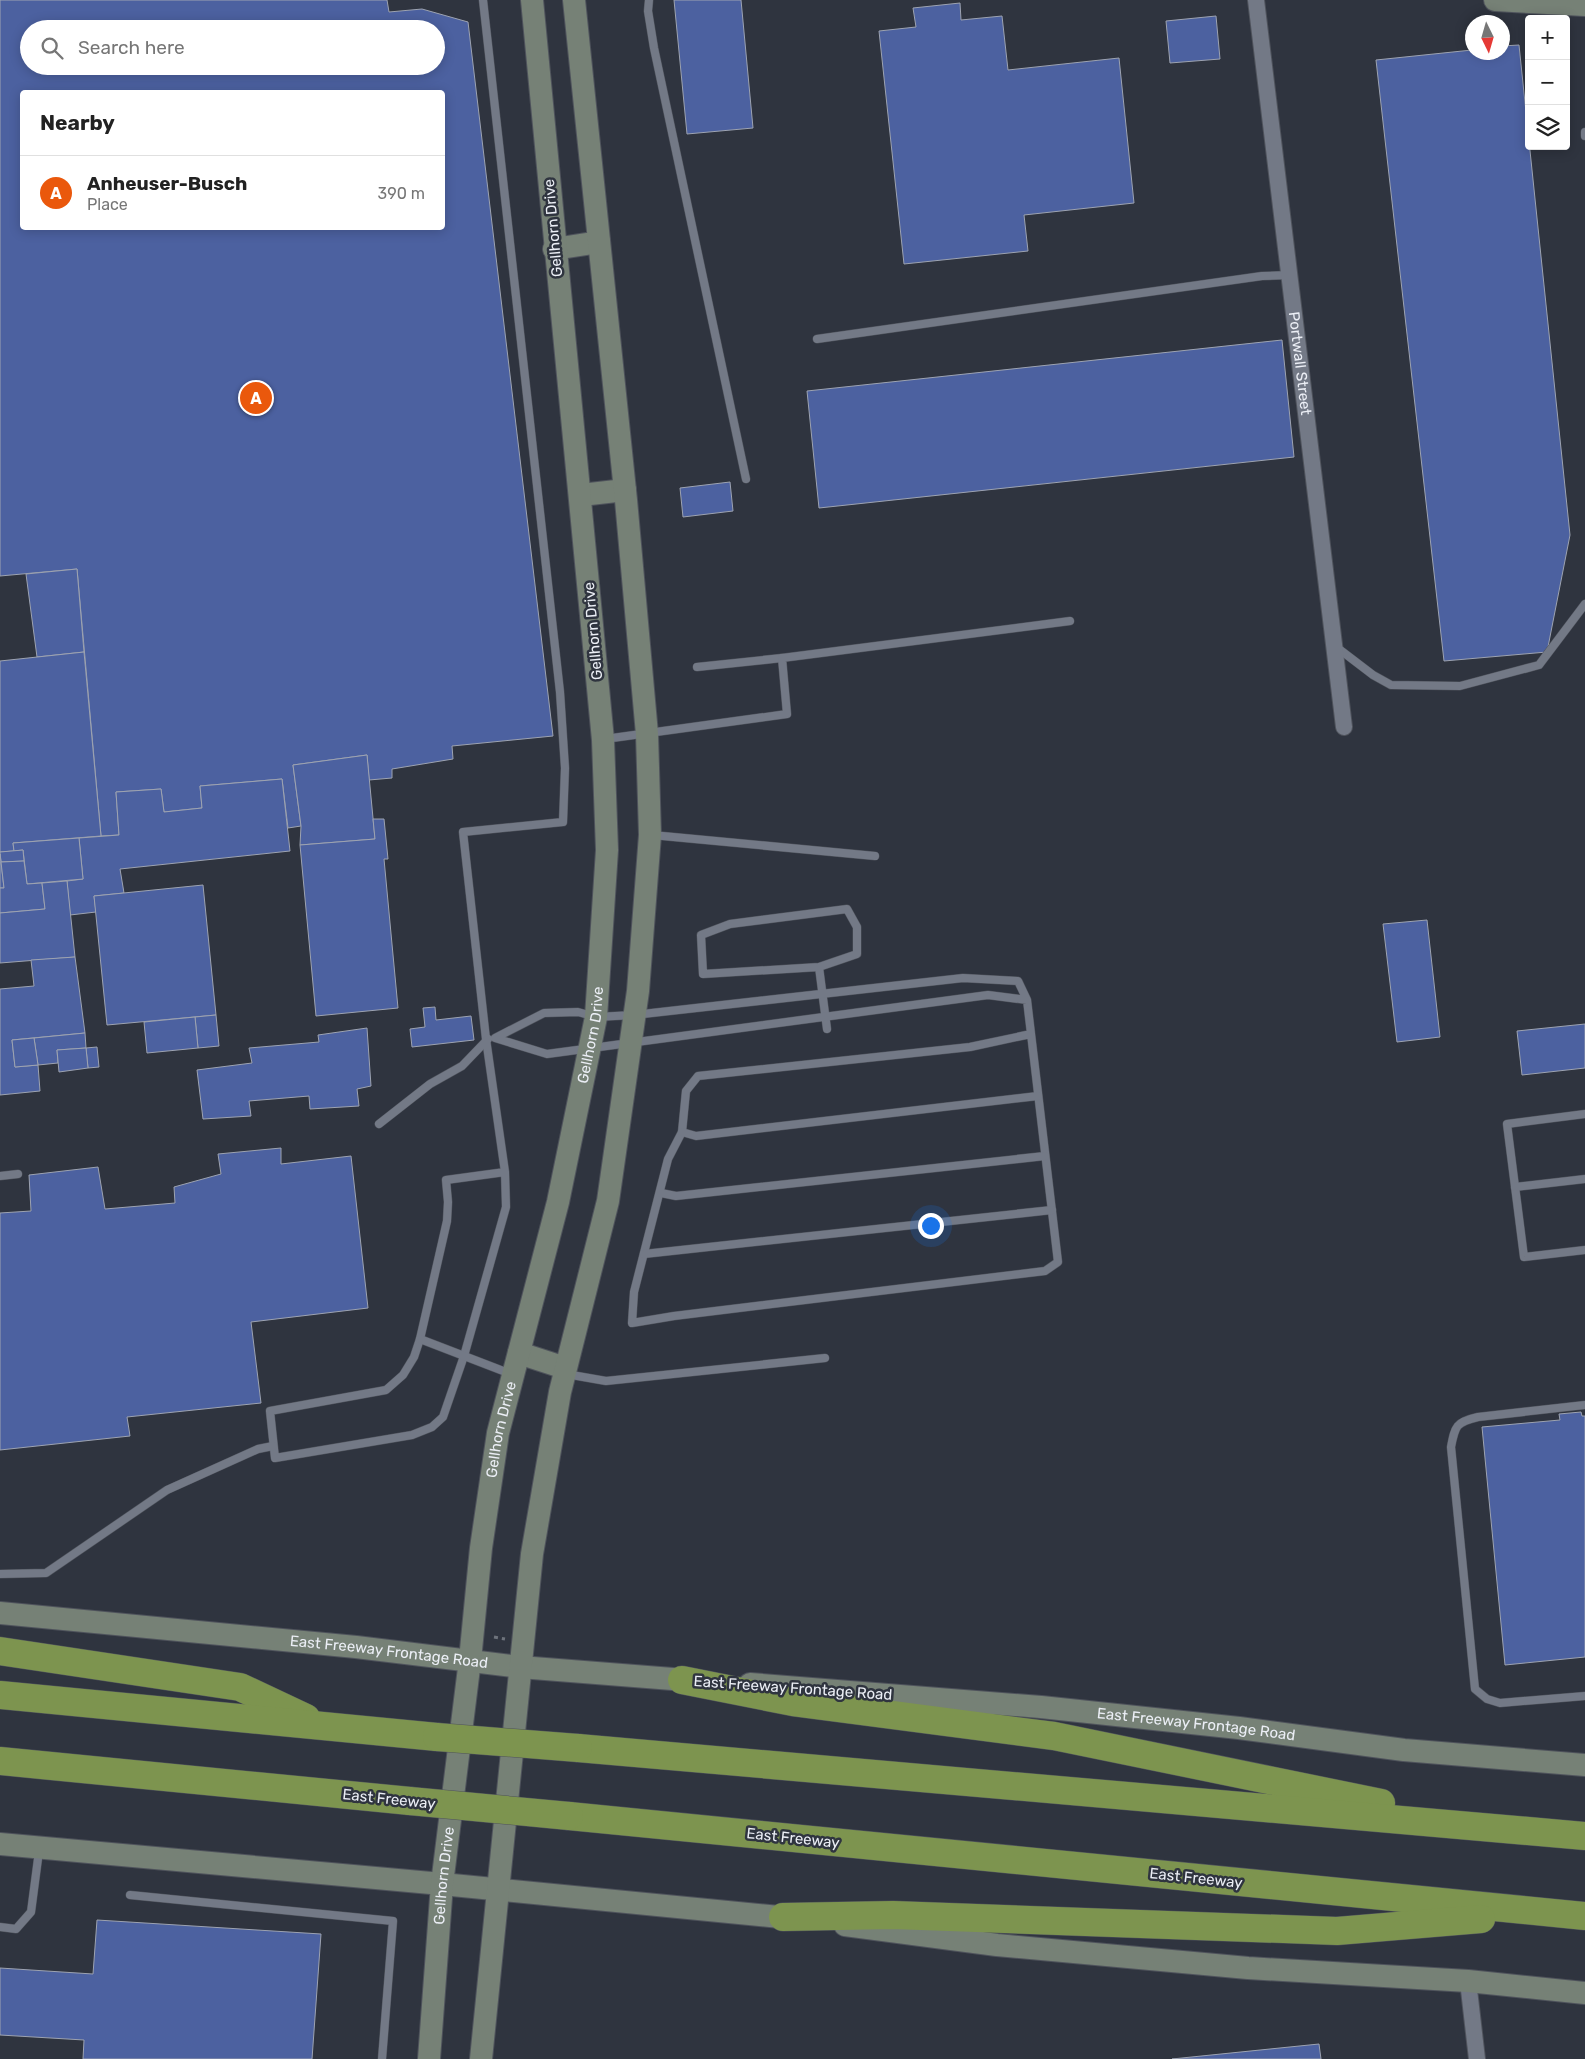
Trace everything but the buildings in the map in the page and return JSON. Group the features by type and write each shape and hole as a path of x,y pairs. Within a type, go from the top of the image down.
{"highway":[{"path":"0,1651 240,1687 323,1726"},
{"path":"682,1680 793,1702 1054,1736 1512,1829"},
{"path":"0,1695 415,1735 1585,1836"},
{"name":"East Freeway","path":"0,1761 1585,1916"},
{"path":"0,1771 168,1778"},
{"path":"783,1917 893,1915 1336,1931 1552,1914"}],"main road":[{"name":"Gellhorn Drive","path":"429,2059 442,1884 470,1660 481,1548 498,1432 558,1202 591,1048 596,1017 607,850 603,740 581,495 554,249 532,0"},
{"path":"482,2059 532,1554 565,1371 608,1201 638,991 650,835 647,734 625,490 574,0"},
{"path":"1495,0 1576,3"},
{"path":"554,249 599,242"},
{"path":"581,495 625,490"},
{"path":"519,1353 565,1371"},
{"name":"East Freeway Frontage Road","path":"0,1613 356,1647 520,1667 682,1680 794,1686 1041,1708 1239,1728 1404,1750 1585,1765"},
{"path":"0,1844 783,1917 997,1945 1248,1968 1468,1981 1585,1994"}],"street":[{"name":"Portwall Street","path":"1256,0 1344,727"},
{"path":"1468,1981 1477,2059"}],"lane":[{"path":"482,0 560,692 565,768 563,822 463,832 486,1040 505,1172 506,1208 464,1356 443,1418 432,1427 412,1435 275,1458 270,1411 386,1390 403,1375 414,1357 420,1339 447,1221 446,1180 505,1172"},
{"path":"649,0 648,11 654,48 746,479"},
{"path":"817,339 1253,278 1289,275"},
{"path":"1334,645 1373,675 1391,686 1460,686 1539,665 1585,604"},
{"path":"697,667 1070,621"},
{"path":"603,740 787,714 782,658"},
{"path":"650,835 875,856"},
{"path":"847,909 858,927 857,954 819,967 703,974 700,935 730,924 847,909"},
{"path":"819,967 827,1029"},
{"path":"379,1124 430,1084 462,1066 478,1052 486,1040 495,1038 544,1013 578,1012 596,1017 634,1015 963,978 1018,981 1027,1000 1058,1262 1045,1271 674,1316 632,1323 634,1292 661,1193 668,1159 682,1132 686,1091 698,1076 970,1047 1031,1034"},
{"path":"495,1038 547,1054 988,995 1027,1000"},
{"path":"682,1132 696,1136 1038,1096"},
{"path":"1585,1114 1507,1124 1524,1257 1585,1250"},
{"path":"661,1193 676,1196 1045,1156"},
{"path":"0,1176 18,1174"},
{"path":"1515,1187 1585,1179"},
{"path":"644,1254 1052,1210"},
{"path":"420,1339 513,1375"},
{"path":"565,1371 606,1381 825,1358"},
{"path":"1585,1405 1478,1416 1464,1420 1455,1428 1451,1447 1475,1689 1487,1699 1500,1703 1585,1696"},
{"path":"0,1574 46,1573 167,1490 258,1449 273,1446"},
{"path":"0,1928 16,1929 31,1912 39,1848"},
{"path":"130,1895 393,1921 382,2059"}],"path":[{"path":"494,1637 508,1639"}],"place":[{"name":"Anheuser-Busch","path":"256,398"}]}
